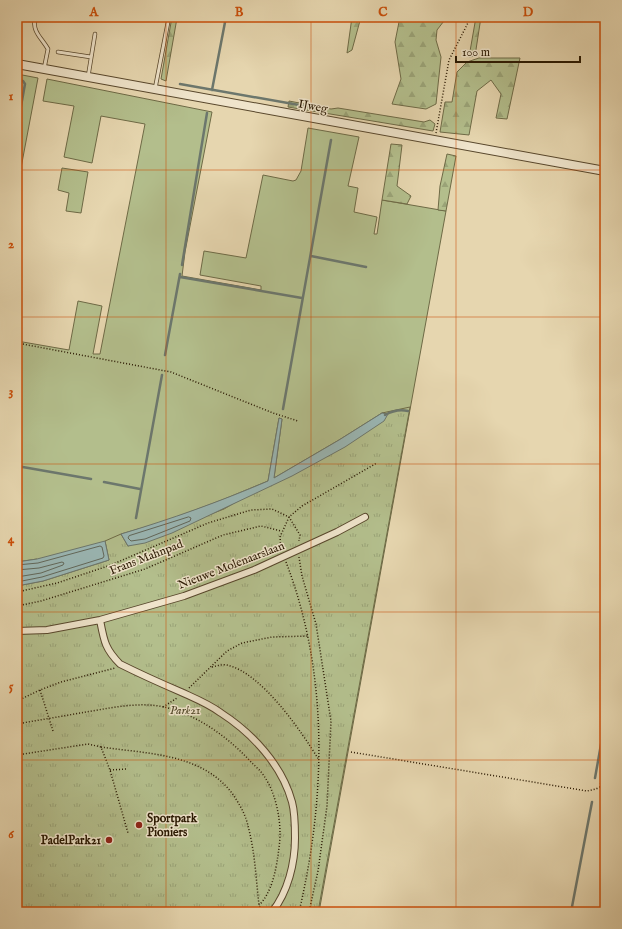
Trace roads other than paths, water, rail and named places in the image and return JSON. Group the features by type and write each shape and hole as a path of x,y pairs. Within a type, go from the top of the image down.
{"street":[{"name":"IJweg","path":"17,64 605,170"},
{"name":"Nieuwe Molenaarslaan","path":"17,631 47,630 100,620 184,596 254,570 284,557 365,517"},
{"path":"100,620 109,654 120,664 221,712 251,736 272,762 292,801 295,820 295,844 289,879 272,912"}],"lane":[{"path":"35,17 35,29 48,49 44,68"},
{"path":"155,89 169,17"},
{"path":"88,77 95,34"},
{"path":"58,52 91,57"}],"water":[{"path":"382,413 388,414 384,421 345,447 292,476 172,533 145,543 128,546 121,534 195,510 268,481 279,418 282,419 274,478"},
{"path":"105,541 109,560 43,581 17,586 17,562 37,559"}],"waterway":[{"path":"212,90 226,17"},
{"path":"17,80 23,81 25,84 17,128"},
{"path":"180,84 316,108"},
{"path":"182,265 207,113"},
{"path":"283,409 331,140"},
{"path":"311,256 366,267"},
{"path":"165,355 180,274"},
{"path":"180,277 302,298"},
{"path":"136,518 162,375"},
{"path":"385,415 390,412 402,410 408,411"},
{"path":"17,466 91,479"},
{"path":"104,482 140,489"},
{"path":"595,778 605,722"},
{"path":"571,912 592,802"}],"place":[{"name":"Sportpark Pioniers","path":"139,825"},
{"name":"PadelPark21","path":"109,840"}],"park label":[{"name":"Park21","path":"185,710"}]}
